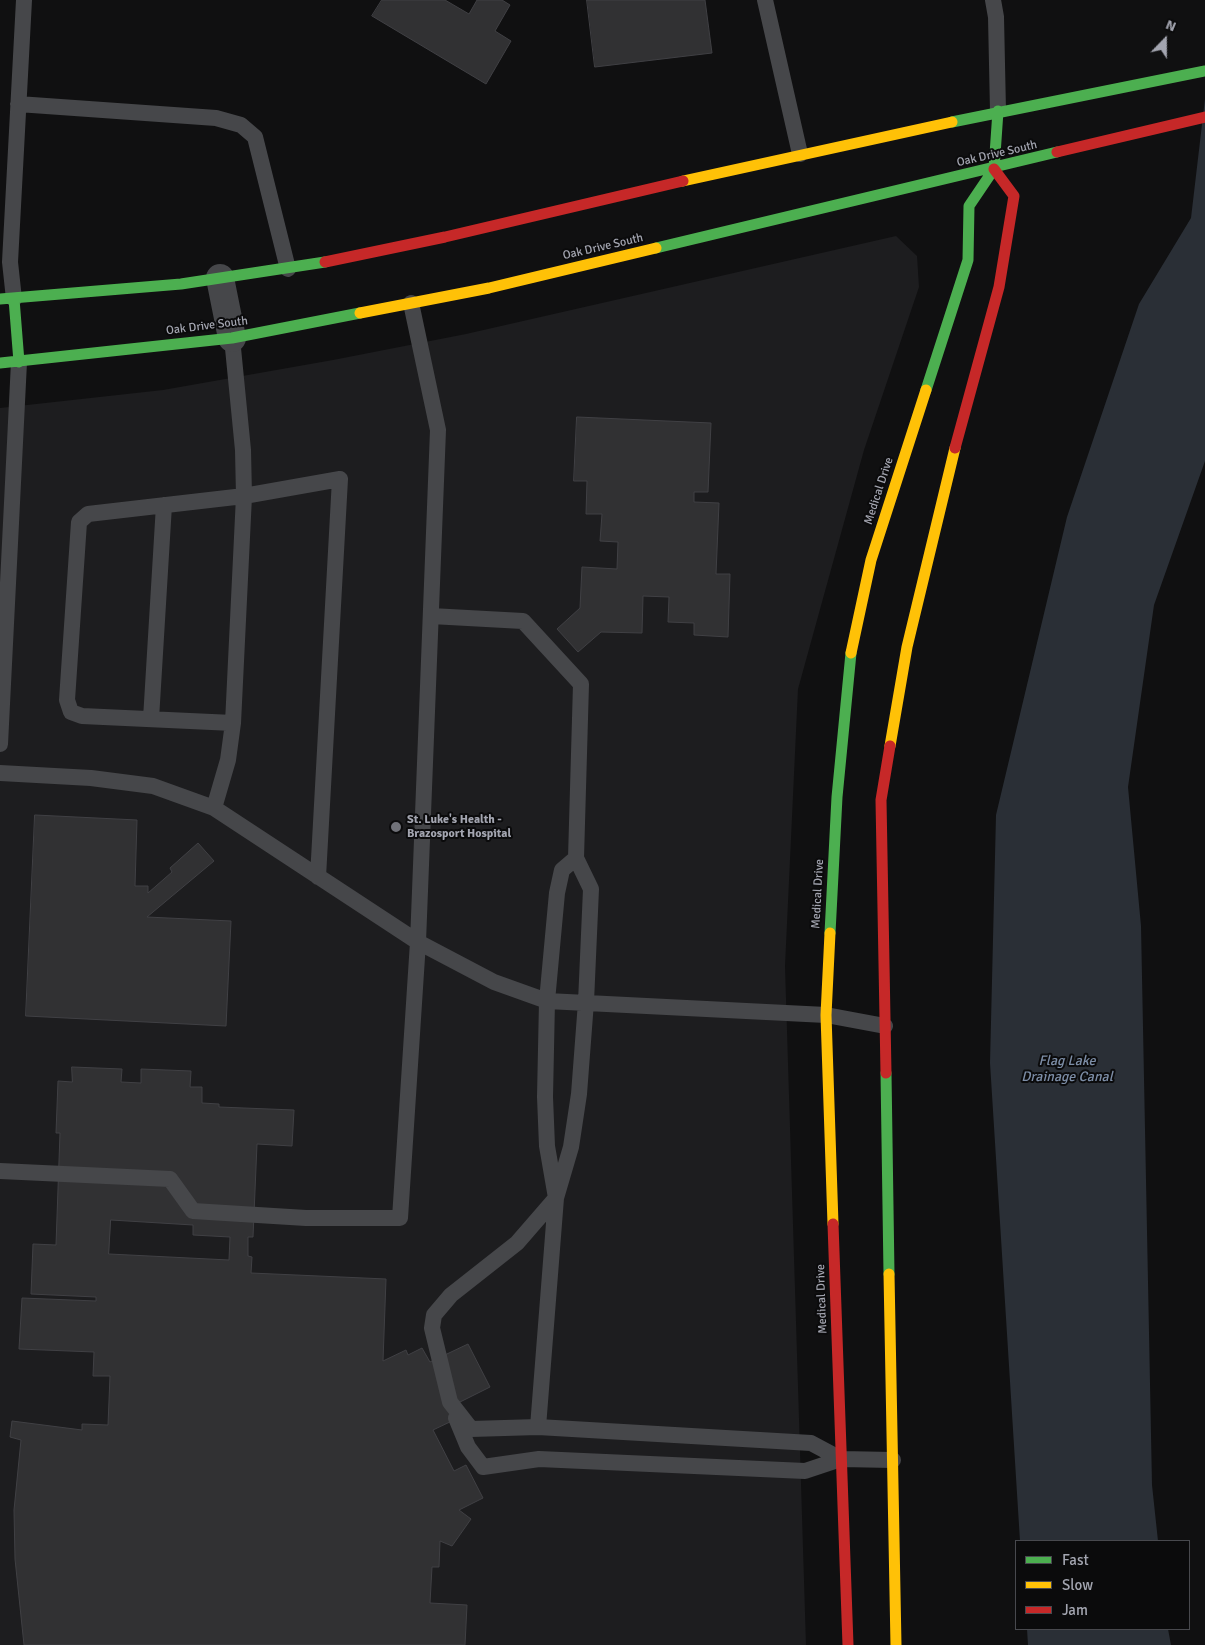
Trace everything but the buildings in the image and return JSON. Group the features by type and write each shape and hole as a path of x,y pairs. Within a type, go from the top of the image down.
{"street":[{"path":"20,362 7,299 140,289 288,269 382,250 800,154 998,111 1038,106 1205,71"},
{"name":"Medical Drive","path":"848,1645 840,1460 826,1015 837,796 848,668 872,560 968,260 969,206 994,168 998,111"},
{"name":"Oak Drive South","path":"0,363 232,338 490,288 1205,117"},
{"path":"896,1645 881,800 907,647 954,447 1001,278 1014,196 994,168"},
{"path":"220,278 232,338"}],"lane":[{"path":"7,299 24,0"},
{"path":"765,0 800,154"},
{"path":"992,0 996,17 998,111"},
{"path":"18,104 216,118 241,125 255,137 288,269"},
{"path":"0,1171 170,1179 193,1211 306,1218 400,1218 418,942 438,430 411,303"},
{"path":"214,808 228,760 233,723 244,496 243,450 232,338"},
{"path":"0,744 20,362"},
{"path":"233,723 82,716 71,712 67,700 76,544 79,522 88,514 244,496 340,479 318,877"},
{"path":"151,719 164,505"},
{"path":"431,616 523,621 581,684 576,858 591,889 586,1002 579,1094 570,1147 556,1198 538,1427"},
{"path":"0,772 91,778 152,786 214,808 418,942 494,982 547,1000 657,1008 826,1015 885,1026"},
{"path":"556,1198 546,1136 547,1000 556,893 562,870 576,858"},
{"path":"556,1198 517,1243 452,1295 434,1315 432,1328 450,1402 468,1447 483,1467 539,1459 805,1471 840,1460 893,1460"},
{"path":"450,1402 471,1429 538,1427 810,1442 840,1460"}],"shaded area":[{"name":"St. Luke's Health - Brazosport Hospital","path":"896,236 917,256 919,287 864,450 798,689 785,966 806,1645 0,1645 0,408 163,390 333,360 466,334"}],"water":[{"name":"Flag Lake Drainage Canal","path":"1205,99 1205,461 1154,605 1128,787 1141,926 1152,1485 1158,1540 1020,1540 990,1063 996,815 1067,517 1139,304 1191,218"},
{"path":"1027,1630 1168,1630 1171,1645 1028,1645"}],"traffic: fast":[{"path":"952,122 1205,71"},
{"path":"926,390 968,260 969,206 994,169 998,111"},
{"path":"656,248 1057,152"},
{"path":"0,299 181,284 325,262"},
{"path":"14,299 19,362"},
{"path":"0,363 232,338 360,313"},
{"path":"830,933 837,797 851,653"},
{"path":"886,1073 889,1274"}],"traffic: slow":[{"path":"683,181 952,122"},
{"path":"360,313 489,288 656,248"},
{"path":"851,653 871,560 926,390"},
{"path":"890,746 907,647 955,448"},
{"path":"830,933 826,1015 833,1224"},
{"path":"889,1274 896,1645"}],"traffic: jam":[{"path":"1057,152 1205,117"},
{"path":"955,448 999,287 1014,196 994,169"},
{"path":"325,262 445,237 683,181"},
{"path":"886,1073 881,800 890,746"},
{"path":"833,1224 848,1645"}],"place":[{"name":"St. Luke's Health - Brazosport Hospital","path":"396,827"}]}
